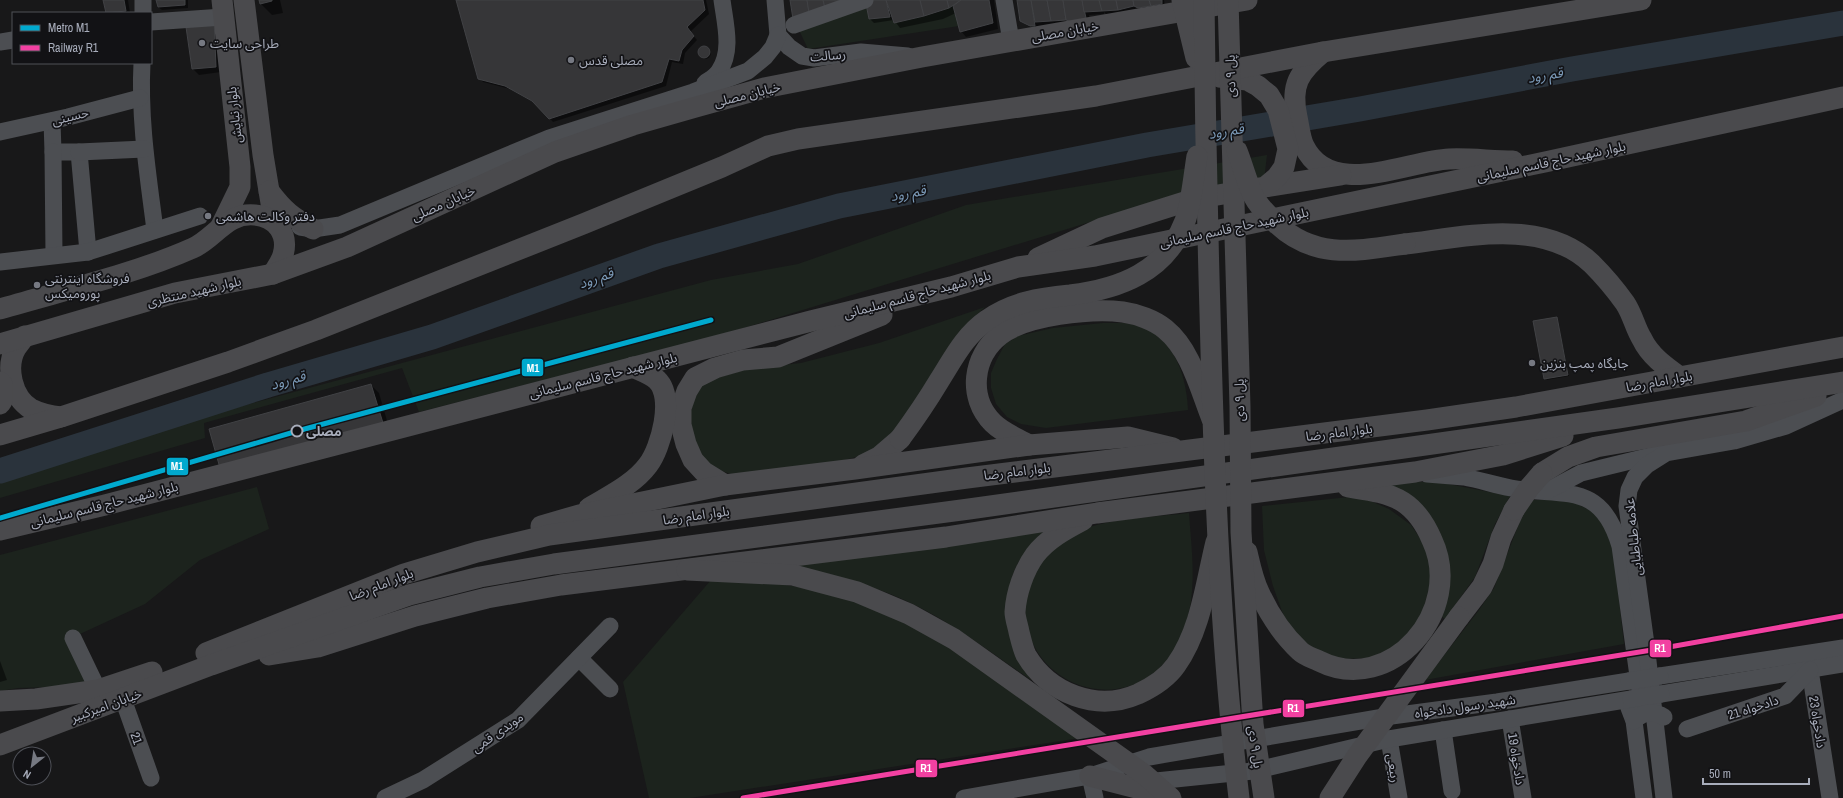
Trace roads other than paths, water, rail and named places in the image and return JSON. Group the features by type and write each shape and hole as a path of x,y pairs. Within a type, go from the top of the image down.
{"main road":[{"name":"بلوار نیایش","path":"244,0 268,189 276,223 282,232 285,242 283,256 273,274"},
{"path":"855,469 879,457 900,439 912,423 959,349 975,329 988,319 1013,305 1034,299 1088,293 1127,282 1146,271 1162,258 1178,236 1186,220 1205,101 1182,0"},
{"name":"پل ۹ دی","path":"1204,0 1212,420 1217,535 1231,728 1239,798"},
{"path":"0,435 61,417 228,362 316,330 708,173 768,146 798,140 1096,96 1323,52 1641,0"},
{"name":"خیابان مصلی","path":"273,274 347,247 555,152 633,125 764,88 922,57 1234,1"},
{"name":"پل ۹ دی","path":"1234,1 1231,134 1240,406 1241,532 1253,724 1264,798"},
{"name":"بلوار نیایش","path":"221,226 234,204 240,187 240,167 222,8"},
{"path":"1286,109 1294,94 1298,79 1306,66 1323,52"},
{"path":"1194,76 1246,80 1258,86 1286,109 1296,147 1325,169 1343,175"},
{"name":"بلوار شهید حاج قاسم سلیمانی","path":"0,530 105,505 811,321 951,287 1018,267 1095,256 1545,162 1843,97"},
{"path":"1231,134 1254,197 1266,214 1284,230 1304,243 1328,250 1355,251 1486,234 1511,233 1535,235 1576,252 1591,263 1615,289 1630,311 1641,339 1652,354 1680,377"},
{"path":"1265,186 1277,177 1296,147"},
{"path":"1018,267 1102,228 1194,199 1265,186 1343,175 1372,173 1449,159 1545,162"},
{"path":"268,189 292,218 313,229"},
{"path":"0,309 162,262 201,244 221,226 233,218 246,215 255,215 276,223"},
{"name":"بلوار شهید منتظری","path":"0,344 175,293 273,274"},
{"path":"725,485 704,472 693,460 686,444 681,426 682,408 687,391 695,378 715,368 743,360 778,357 951,287"},
{"path":"1029,445 1007,434 992,423 978,398 976,383 978,366 984,351 1000,335 1019,324 1037,319 1105,311 1125,312 1148,319 1165,329 1180,344 1191,366 1212,420"},
{"path":"26,336 16,348 11,364 12,381 18,396 30,408 45,415 61,417"},
{"name":"بلوار امام رضا","path":"209,659 404,574 477,552 549,535 967,478 1183,450 1318,435 1427,420 1516,407 1843,347"},
{"path":"579,515 629,483 648,465 659,443 664,423 665,405 663,389 658,381 633,367"},
{"path":"0,382 2,384 2,401 0,404"},
{"name":"بلوار امام رضا","path":"209,659 409,595 480,577 554,564 969,510 1618,418 1843,382"},
{"path":"1330,798 1357,756 1482,586 1493,564 1501,538 1514,510 1529,488 1545,482 1568,457 1596,447 1746,421 1843,386"},
{"path":"209,659 318,647 415,616 488,598 560,585 946,537 1097,513 1415,472 1503,455 1618,418"},
{"path":"477,552 532,528 579,515 725,485 1029,445 1128,437 1183,450"},
{"path":"1241,532 1258,592 1281,631 1301,653 1330,667 1360,670 1385,662 1418,639 1430,620 1439,595 1441,574 1436,548 1425,524 1404,503 1383,493 1330,483"},
{"path":"1097,513 1065,530 1044,545 1035,556 1023,578 1015,613 1026,654 1038,672 1053,685 1069,694 1088,700 1108,701 1127,699 1147,690 1163,679 1176,665 1187,646 1200,611 1217,535"},
{"path":"687,570 793,575 857,592 910,614 954,638 1145,775 1171,798"},
{"name":"خیابان امیرکبیر","path":"0,702 36,699 98,690 209,659"},
{"name":"خیابان امیرکبیر","path":"6,739 123,699 209,659"},
{"path":"1342,798 1380,741"},
{"path":"1090,776 1148,791 1157,798"}],"street":[{"path":"143,0 143,12"},
{"path":"693,92 719,72 726,57 727,38 722,0"},
{"path":"775,0 778,32"},
{"path":"794,25 865,0"},
{"path":"1004,0 1011,41"},
{"path":"152,22 185,20 222,8"},
{"name":"خیابان مصلی","path":"276,223 313,229 340,225 550,138 693,92 748,71 765,57 773,47 778,32"},
{"name":"رسالت","path":"778,32 789,47 802,56 814,58 861,52 922,57"},
{"path":"0,42 12,40"},
{"path":"142,64 140,98 144,149 155,230"},
{"name":"حسینی","path":"0,132 52,121 140,98"},
{"path":"52,121 54,255"},
{"path":"53,152 144,149"},
{"path":"79,152 88,252"},
{"path":"0,262 88,252 200,216"},
{"name":"علامه طباطبایی","path":"1664,798 1646,644 1627,506 1629,490 1635,477 1647,465 1666,453 1734,441 1786,426 1843,400"},
{"path":"1545,482 1666,453"},
{"name":"علامه طباطبایی","path":"1415,472 1464,478 1513,488 1545,482 1587,499 1599,506 1607,516 1615,530 1620,546 1655,798"},
{"name":"مویدی قمی","path":"385,798 423,780 518,720 610,626"},
{"path":"73,638 98,690"},
{"name":"شهید رسول دادخواه","path":"964,798 1090,776 1149,757 1384,717 1497,702 1843,648"},
{"path":"579,658 610,688"},
{"name":"شهید رسول دادخواه","path":"1090,776 1156,781 1253,771 1380,741 1843,664"},
{"name":"دادخواه 21","path":"1687,729 1785,696 1810,670"},
{"name":"دادخواه 23","path":"1810,670 1830,798"},
{"path":"1664,694 1664,717 1672,798"},
{"name":"21","path":"123,699 151,778"},
{"path":"1628,700 1634,721 1644,798"},
{"name":"دادخواه 19","path":"1497,702 1505,720 1523,798"},
{"path":"1634,721 1638,717 1648,712 1654,712 1664,717"},
{"path":"1443,730 1452,791"},
{"name":"ربیعی","path":"1380,741 1399,798"},
{"path":"1090,776 1095,798"}],"waterway":[{"name":"قم رود","path":"0,471 268,385 432,337 659,256 839,206 1147,145 1360,109 1572,69 1843,23"}],"railway":[{"path":"0,518 301,430 711,320"}],"metro line":[{"name":"M1","path":"0,518 301,430 711,320"}],"rail line":[{"name":"R1","path":"743,798 1658,649 1843,616"}],"place":[{"name":"طراحی سایت","path":"202,43"},
{"name":"مصلی قدس","path":"571,60"},
{"name":"دفتر وکالت هاشمی","path":"208,216"},
{"name":"فروشگاه اینترنتی پورومیکس","path":"37,285"},
{"name":"جایگاه پمپ بنزین","path":"1532,363"},
{"name":"مصلی","path":"297,431"}]}
